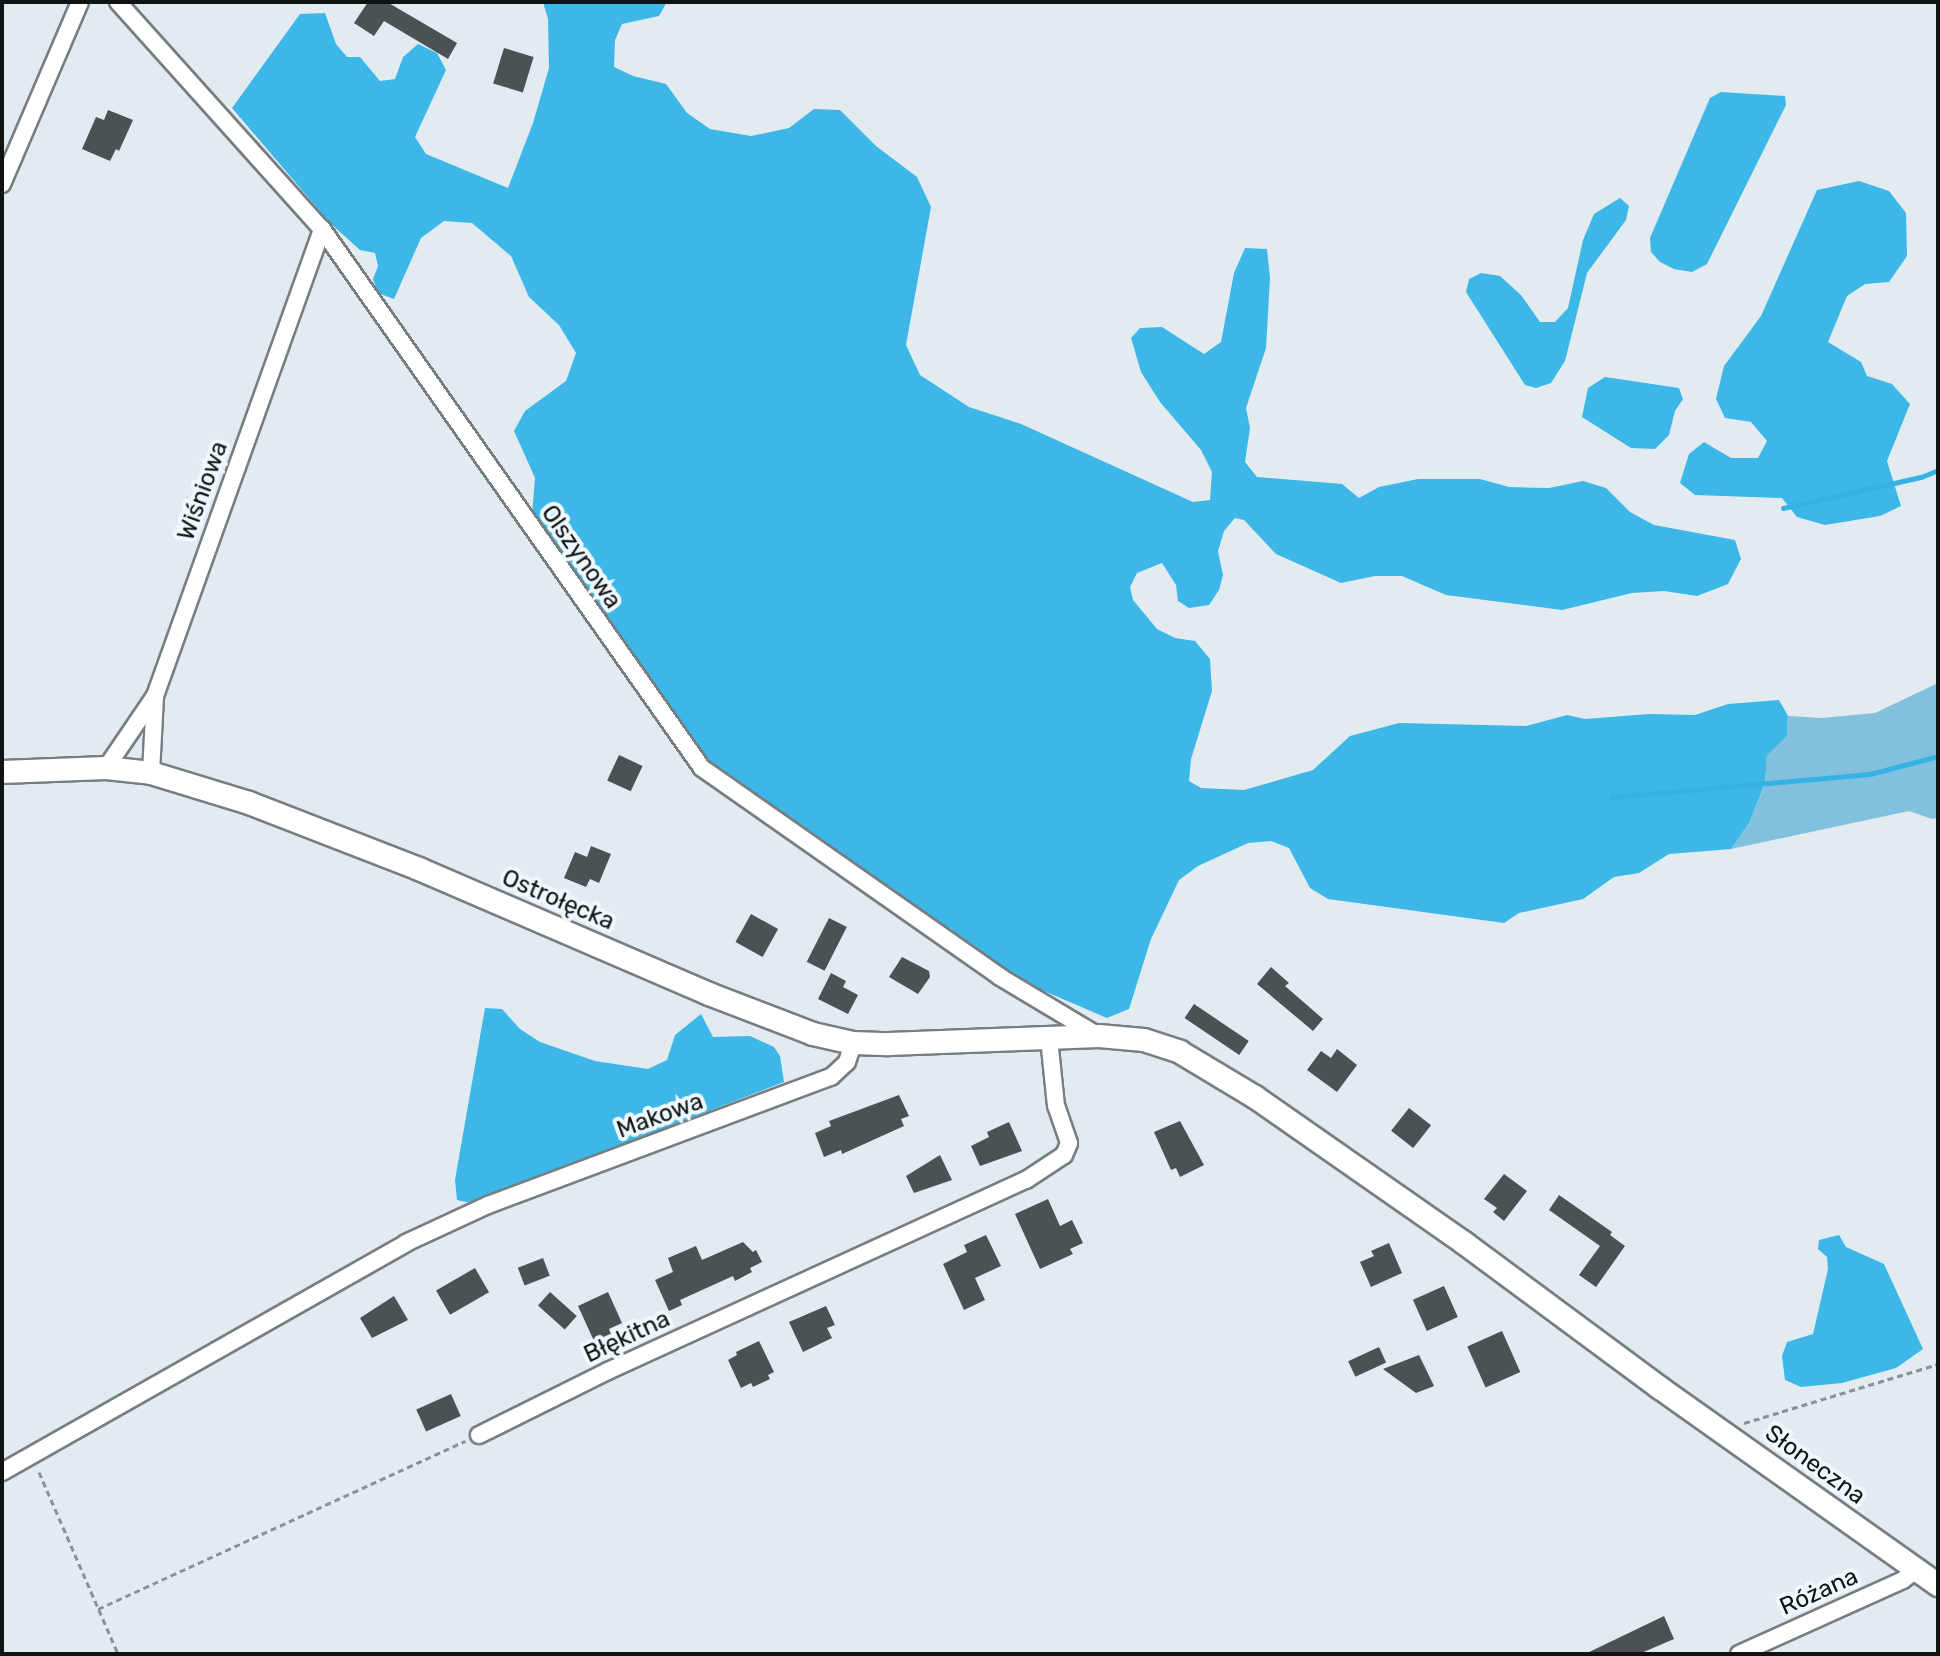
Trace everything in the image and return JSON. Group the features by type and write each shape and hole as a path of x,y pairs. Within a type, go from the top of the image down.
{"street":[{"path":"2,184 80,2"},
{"name":"Olszynowa","path":"124,5 322,229 702,768 1000,977 1099,1036"},
{"name":"Wiśniowa","path":"151,773 155,696 322,229"},
{"path":"106,768 155,696"},
{"name":"Ostrołęcka","path":"2,772 106,768 151,773 249,803 419,869 777,1022 853,1043 1099,1036"},
{"name":"Słoneczna","path":"1099,1036 1144,1040 1203,1062 1464,1243 1660,1388 1938,1585"},
{"name":"Błękitna","path":"479,1435 608,1371 1026,1180 1064,1155 1069,1143 1056,1106 1049,1038"},
{"name":"Makowa","path":"2,1472 406,1243 466,1215 831,1077 847,1062 853,1043"},
{"name":"Różana","path":"1739,1654 1903,1580 1916,1570"}],"path":[{"path":"1728,1435 1760,1416 1938,1364"},
{"path":"98,1609 479,1435"},
{"path":"31,1454 118,1654"}],"shaded area":[{"path":"543,2 667,2 659,16 622,24 615,40 614,67 633,76 666,84 687,113 710,129 751,136 789,128 814,109 840,110 876,146 917,177 931,207 906,345 920,375 969,407 1021,424 1193,502 1210,500 1212,472 1201,450 1160,402 1141,372 1131,338 1140,328 1162,327 1204,354 1221,342 1234,273 1245,248 1267,249 1270,278 1266,348 1246,408 1250,428 1245,462 1257,477 1342,484 1359,498 1379,487 1418,479 1480,479 1509,487 1549,488 1583,481 1606,488 1630,512 1654,525 1735,540 1741,559 1728,584 1697,596 1664,591 1632,593 1562,610 1446,595 1402,576 1375,576 1341,583 1276,554 1244,520 1235,518 1224,531 1218,551 1223,575 1219,590 1209,605 1189,608 1178,601 1176,585 1162,563 1137,573 1130,587 1133,600 1157,629 1175,638 1195,641 1210,659 1212,691 1191,759 1189,781 1201,788 1244,790 1313,770 1350,736 1399,723 1526,726 1567,715 1585,719 1649,714 1695,715 1728,704 1779,700 1788,716 1787,736 1767,755 1765,784 1749,823 1731,849 1669,854 1639,873 1614,877 1583,899 1519,913 1504,923 1328,899 1310,888 1289,848 1271,841 1248,843 1198,866 1179,880 1151,939 1129,1009 1107,1018 1000,972 866,873 722,778 697,755 532,515 535,478 514,431 525,411 566,381 576,353 559,325 529,297 511,256 472,223 444,221 421,238 394,299 378,293 373,279 378,266 375,253 360,250 330,223 232,108 300,14 325,13 336,44 347,57 360,57 380,81 395,79 403,57 418,44 437,53 446,70 415,137 426,154 508,188 533,123 549,68 548,19"},
{"path":"1721,92 1785,96 1786,105 1707,264 1692,272 1674,269 1660,262 1651,252 1650,238 1710,98"},
{"path":"1859,181 1889,191 1906,213 1907,256 1889,282 1865,284 1847,296 1828,342 1861,362 1867,376 1892,384 1910,404 1887,461 1901,506 1880,516 1825,525 1797,517 1782,498 1695,495 1680,483 1689,454 1704,442 1731,458 1758,458 1767,441 1751,422 1725,418 1716,399 1724,366 1761,316 1817,190"},
{"path":"1620,198 1629,206 1626,220 1587,273 1565,361 1551,383 1536,388 1525,385 1466,292 1469,279 1481,273 1500,276 1521,295 1540,322 1555,322 1568,308 1583,240 1594,214"},
{"path":"1605,377 1679,388 1683,399 1675,411 1669,435 1655,449 1631,448 1582,417 1588,388"},
{"path":"1938,683 1938,818 1909,811 1731,849 1749,823 1765,785 1767,754 1787,736 1788,716 1822,718 1875,713"},
{"path":"485,1008 502,1009 520,1029 540,1042 595,1061 648,1069 667,1060 675,1035 701,1014 713,1037 750,1036 774,1047 780,1056 784,1082 471,1203 457,1200 455,1180"},
{"path":"1839,1235 1846,1247 1884,1264 1923,1349 1896,1368 1842,1383 1801,1387 1785,1380 1782,1356 1787,1342 1813,1334 1828,1269 1827,1257 1818,1249 1819,1240"}],"building":[{"path":"368,2 387,2 457,43 448,59 384,21 374,36 354,23"},
{"path":"504,48 534,57 523,92 493,83"},
{"path":"108,110 133,120 119,151 116,149 110,161 82,149 96,117 104,120"},
{"path":"619,755 643,766 631,791 607,780"},
{"path":"591,846 611,854 599,883 590,879 586,887 564,878 575,852 587,857"},
{"path":"751,914 778,929 763,957 735,942"},
{"path":"829,918 847,927 825,971 807,962"},
{"path":"902,957 929,971 930,977 918,994 889,977"},
{"path":"1271,967 1289,983 1285,986 1323,1019 1313,1031 1257,984"},
{"path":"831,973 846,981 843,987 858,995 848,1014 818,999"},
{"path":"1194,1004 1249,1041 1239,1055 1184,1018"},
{"path":"1337,1049 1357,1065 1337,1092 1307,1070 1321,1051 1331,1058"},
{"path":"899,1095 909,1116 901,1119 904,1126 842,1154 841,1150 824,1157 815,1133 831,1126 829,1121"},
{"path":"1409,1108 1431,1125 1413,1148 1391,1131"},
{"path":"1180,1121 1204,1165 1180,1177 1176,1168 1171,1170 1154,1132"},
{"path":"1009,1122 1022,1151 980,1166 971,1146 989,1137 987,1132"},
{"path":"940,1155 952,1180 914,1193 906,1176"},
{"path":"1504,1174 1527,1191 1504,1221 1493,1212 1497,1208 1484,1199"},
{"path":"1559,1195 1612,1232 1610,1235 1625,1246 1596,1287 1579,1275 1600,1246 1549,1210"},
{"path":"1048,1199 1060,1226 1072,1220 1083,1243 1070,1249 1073,1254 1040,1269 1015,1214"},
{"path":"986,1235 1001,1266 975,1278 985,1300 964,1310 943,1264 967,1252 964,1245"},
{"path":"743,1242 753,1252 756,1250 762,1262 750,1268 752,1272 735,1281 733,1276 680,1300 682,1305 669,1311 655,1280 673,1272 668,1258 696,1246 702,1260"},
{"path":"1389,1243 1402,1273 1371,1287 1360,1262 1374,1256 1371,1251"},
{"path":"543,1258 550,1276 525,1285 518,1268"},
{"path":"475,1268 489,1292 450,1315 436,1290"},
{"path":"1444,1286 1458,1317 1427,1331 1413,1300"},
{"path":"550,1292 577,1316 565,1329 538,1305"},
{"path":"608,1292 622,1323 609,1329 611,1334 594,1341 578,1306"},
{"path":"394,1296 408,1320 372,1338 360,1318"},
{"path":"826,1306 835,1325 827,1328 832,1338 803,1352 789,1322"},
{"path":"1502,1331 1520,1372 1486,1388 1467,1346"},
{"path":"759,1341 774,1372 768,1375 770,1379 753,1387 751,1383 741,1388 728,1360 737,1355 736,1352"},
{"path":"1379,1347 1386,1362 1355,1377 1348,1361"},
{"path":"1419,1355 1434,1386 1416,1393 1383,1369"},
{"path":"451,1394 461,1416 426,1431 416,1409"},
{"path":"1664,1616 1674,1639 1639,1654 1585,1654"}],"waterway":[{"path":"1783,508 1921,477 1938,470"},
{"path":"1612,797 1870,774 1938,756"}]}
